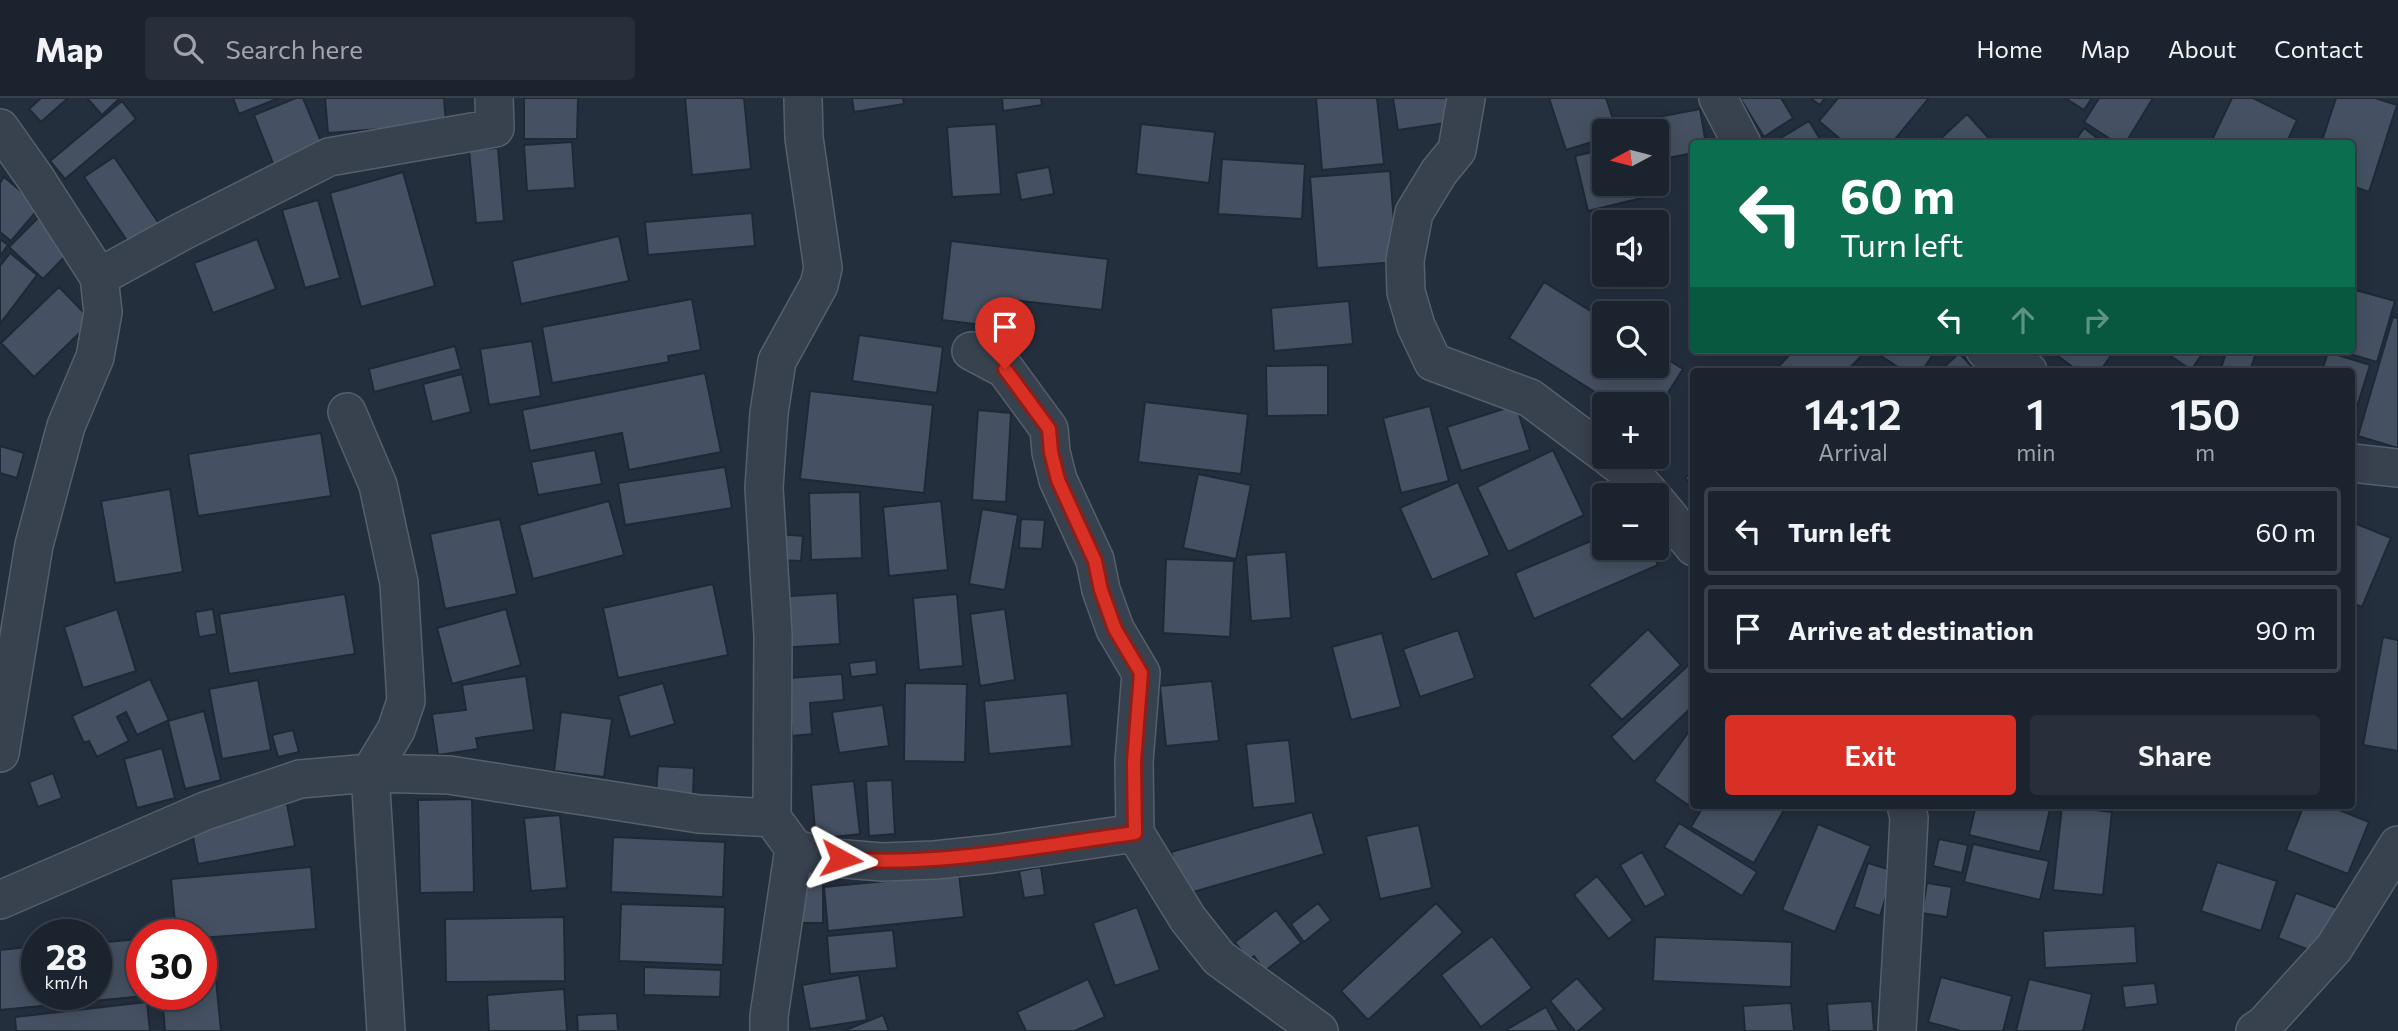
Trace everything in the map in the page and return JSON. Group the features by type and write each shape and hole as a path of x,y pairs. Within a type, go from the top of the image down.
{"street":[{"path":"99,277 329,157 495,128 494,98"},
{"path":"803,98 804,138 823,268 819,285 777,361 769,413 764,488 773,635 772,818 794,848 821,857 883,862 992,854 1135,833"},
{"path":"1466,98 1457,150 1414,213 1405,260 1406,292 1416,326 1433,362 1531,398 1592,444"},
{"path":"1718,98 1740,140"},
{"path":"0,128 99,277 103,312 95,357 66,426 34,545 0,753"},
{"path":"971,351 1005,369 1049,429 1058,480 1095,561 1101,590 1115,629 1141,673 1134,762 1135,833 1188,919 1219,958 1319,1031"},
{"path":"1993,354 2022,368"},
{"path":"347,412 377,485 399,583 406,701 396,730 370,773 386,1031"},
{"path":"2355,463 2398,468"},
{"path":"1625,469 1640,483"},
{"path":"1669,515 1690,539"},
{"path":"0,900 205,811 299,779 370,773 449,775 685,812 772,818"},
{"path":"1897,1031 1909,818 1907,809"},
{"path":"2255,1031 2264,1025 2334,948 2398,845"},
{"path":"769,1031 794,848"}],"building":[{"path":"41,98 68,98 41,122 29,109"},
{"path":"87,98 120,98 102,115"},
{"path":"233,98 279,98 239,114"},
{"path":"296,98 303,98 325,151 276,171 254,115"},
{"path":"325,98 444,98 446,124 328,133"},
{"path":"524,98 578,98 577,139 524,139"},
{"path":"685,98 744,98 751,169 692,175"},
{"path":"852,98 903,98 904,104 854,112"},
{"path":"1002,98 1041,98 1042,105 1003,111"},
{"path":"1316,98 1377,98 1384,164 1322,170"},
{"path":"1393,98 1448,98 1452,122 1398,130"},
{"path":"1549,98 1606,98 1613,119 1592,119 1592,142 1566,150"},
{"path":"1740,98 1781,98 1793,118 1764,137"},
{"path":"1810,98 1825,98 1820,105"},
{"path":"1838,98 1929,98 1894,140 1841,140 1819,121"},
{"path":"2065,98 2092,98 2084,110"},
{"path":"2099,98 2153,98 2127,140 2112,140 2084,122"},
{"path":"2232,98 2253,98 2297,120 2288,140 2212,140"},
{"path":"2336,98 2375,98 2397,105 2369,192 2355,187 2355,140 2322,140"},
{"path":"122,101 136,119 65,179 50,161"},
{"path":"1700,109 1705,140 1690,140 1690,154 1670,158 1670,119 1647,119"},
{"path":"1967,114 1990,140 1939,140"},
{"path":"1809,121 1821,140 1777,140"},
{"path":"996,124 1001,194 952,197 947,127"},
{"path":"1141,124 1215,132 1209,183 1136,174"},
{"path":"2084,128 2100,140 2076,140"},
{"path":"572,142 575,188 527,191 524,145"},
{"path":"498,148 504,221 476,223 469,150"},
{"path":"1592,152 1592,196 1642,198 1588,211 1575,156"},
{"path":"114,157 160,225 130,245 84,177"},
{"path":"1222,159 1305,164 1302,219 1218,214"},
{"path":"1049,167 1054,194 1021,200 1016,173"},
{"path":"1390,171 1397,262 1317,268 1310,177"},
{"path":"403,172 435,286 361,307 330,193"},
{"path":"4,177 40,207 11,241 0,232 0,183"},
{"path":"318,200 340,278 305,288 282,210"},
{"path":"752,213 755,246 648,255 645,222"},
{"path":"40,216 73,248 43,279 9,247"},
{"path":"619,236 629,281 521,304 512,261"},
{"path":"0,239 8,245 0,256"},
{"path":"257,239 276,289 213,313 194,263"},
{"path":"951,241 1108,259 1102,310 1002,299 999,327 942,320"},
{"path":"10,253 37,275 0,324 0,266"},
{"path":"1544,282 1592,312 1592,378 1669,378 1669,360 1683,369 1668,392 1595,392 1509,338"},
{"path":"59,287 92,321 34,377 1,343"},
{"path":"2355,290 2395,301 2377,362 2350,354 2355,354"},
{"path":"692,299 701,350 668,356 669,362 552,383 542,327"},
{"path":"1349,301 1353,344 1274,351 1271,308"},
{"path":"2393,317 2398,318 2398,448 2358,436"},
{"path":"859,335 943,347 937,393 852,381"},
{"path":"532,341 541,396 489,405 480,349"},
{"path":"455,346 461,369 374,392 369,369"},
{"path":"1790,354 1863,354 1850,368 1779,366"},
{"path":"1878,354 1933,354 1924,368 1899,368"},
{"path":"1960,354 1973,368 1943,368"},
{"path":"2055,354 2112,354 2102,368 2074,368"},
{"path":"2168,354 2202,354 2192,368 2188,368"},
{"path":"2226,354 2256,354 2251,368 2221,368"},
{"path":"2327,354 2370,365 2356,410 2355,368 2323,368"},
{"path":"1328,365 1328,415 1267,416 1266,366"},
{"path":"705,373 721,452 629,470 622,433 530,451 522,410"},
{"path":"462,374 471,412 432,422 423,384"},
{"path":"810,391 933,405 924,493 800,479"},
{"path":"1145,402 1248,414 1241,474 1138,462"},
{"path":"1516,405 1530,450 1461,471 1447,427"},
{"path":"1430,406 1449,481 1401,493 1383,418"},
{"path":"978,410 1011,413 1006,502 972,500"},
{"path":"321,433 331,496 198,516 188,454"},
{"path":"0,446 24,453 17,478 0,473"},
{"path":"595,450 602,484 538,495 531,462"},
{"path":"1553,450 1584,515 1508,552 1477,487"},
{"path":"725,467 732,508 625,525 618,483"},
{"path":"1198,474 1251,485 1236,559 1183,548"},
{"path":"1458,482 1490,555 1432,580 1400,508"},
{"path":"170,489 183,572 115,583 101,501"},
{"path":"860,492 862,558 811,560 809,493"},
{"path":"609,501 624,555 533,579 519,525"},
{"path":"941,501 948,570 889,576 883,507"},
{"path":"982,509 1018,515 1005,590 969,584"},
{"path":"500,519 517,594 445,609 430,534"},
{"path":"1021,519 1045,520 1042,549 1019,548"},
{"path":"2355,523 2391,538 2362,607 2355,604"},
{"path":"779,534 803,536 801,561 777,560"},
{"path":"1592,540 1592,560 1656,560 1658,565 1534,619 1515,573"},
{"path":"1286,552 1291,618 1251,621 1246,555"},
{"path":"1166,559 1234,561 1230,637 1163,633"},
{"path":"713,584 728,655 618,678 603,608"},
{"path":"837,593 840,644 778,648 775,597"},
{"path":"345,594 355,654 229,674 219,614"},
{"path":"957,594 963,666 919,670 913,598"},
{"path":"117,609 136,671 83,688 64,627"},
{"path":"213,609 217,634 199,637 195,612"},
{"path":"506,609 521,665 452,684 437,628"},
{"path":"1005,609 1015,680 980,686 970,614"},
{"path":"1648,629 1681,665 1622,720 1589,685"},
{"path":"1458,630 1475,678 1420,697 1403,649"},
{"path":"1382,633 1401,707 1351,720 1332,647"},
{"path":"2383,637 2398,640 2398,751 2363,745"},
{"path":"876,660 877,674 851,677 849,663"},
{"path":"1690,664 1690,709 1634,762 1611,737"},
{"path":"842,674 844,700 810,703 812,734 792,736 788,678"},
{"path":"526,676 534,730 476,738 478,749 438,755 432,714 466,710 462,685"},
{"path":"150,679 169,720 137,735 126,712 117,717 129,741 97,757 89,741 84,743 72,716"},
{"path":"258,680 271,750 222,759 209,689"},
{"path":"1212,681 1219,741 1166,746 1160,686"},
{"path":"663,683 675,724 630,737 618,696"},
{"path":"905,683 967,684 965,762 904,761"},
{"path":"1067,693 1072,746 989,754 984,701"},
{"path":"883,705 889,746 839,753 832,712"},
{"path":"204,711 221,780 185,789 168,721"},
{"path":"561,712 612,719 604,777 554,771"},
{"path":"293,730 299,752 278,757 272,735"},
{"path":"1690,730 1688,805 1654,781"},
{"path":"1289,740 1296,803 1253,808 1246,744"},
{"path":"162,748 175,798 137,808 124,759"},
{"path":"658,766 694,768 693,795 656,794"},
{"path":"53,773 62,798 38,807 29,782"},
{"path":"892,780 895,834 869,836 866,781"},
{"path":"854,781 860,834 816,839 811,785"},
{"path":"472,799 474,892 420,893 418,800"},
{"path":"287,804 295,846 198,864 190,821"},
{"path":"1702,809 1784,810 1754,863 1691,827"},
{"path":"1975,809 2050,809 2040,852 1969,835"},
{"path":"2062,809 2112,812 2103,895 2053,890"},
{"path":"2302,809 2337,809 2369,822 2348,874 2286,850"},
{"path":"1312,812 1324,854 1183,895 1171,852"},
{"path":"560,815 567,888 531,891 524,818"},
{"path":"1679,823 1757,872 1742,896 1664,847"},
{"path":"1818,824 1871,846 1835,932 1782,910"},
{"path":"1419,825 1432,888 1380,899 1366,836"},
{"path":"613,837 725,842 723,897 611,892"},
{"path":"1939,839 1968,845 1962,873 1933,866"},
{"path":"1973,844 2049,861 2040,900 1964,882"},
{"path":"1642,852 1666,895 1645,907 1620,865"},
{"path":"2217,862 2277,881 2261,931 2201,911"},
{"path":"1868,863 1894,871 1880,916 1854,907"},
{"path":"311,867 316,929 217,937 217,919 175,919 171,879"},
{"path":"1041,867 1045,895 1024,898 1019,871"},
{"path":"959,874 964,917 828,931 824,887"},
{"path":"1597,876 1633,920 1609,939 1574,895"},
{"path":"801,878 823,878 823,923 802,923"},
{"path":"1927,883 1952,887 1947,917 1922,913"},
{"path":"2296,893 2337,908 2320,954 2278,938"},
{"path":"1318,903 1331,920 1304,942 1291,924"},
{"path":"1436,903 1463,932 1368,1020 1341,991"},
{"path":"621,904 725,907 723,965 619,961"},
{"path":"1137,907 1160,970 1115,986 1093,923"},
{"path":"1276,910 1301,943 1265,971 1254,956 1248,960 1235,942"},
{"path":"564,917 565,981 446,982 445,919"},
{"path":"2135,926 2137,963 2045,968 2043,931"},
{"path":"893,930 897,968 830,974 827,936"},
{"path":"1492,936 1532,988 1481,1027 1441,975"},
{"path":"1655,937 1792,942 1791,987 1653,981"},
{"path":"126,940 126,998 112,999 112,942"},
{"path":"21,948 21,1008 0,1010 0,950"},
{"path":"644,967 721,970 720,997 644,995"},
{"path":"859,975 867,1020 810,1029 802,985"},
{"path":"1941,977 2012,996 2003,1031 1961,1031 1928,1022"},
{"path":"1577,978 1604,1009 1575,1031 1550,1001"},
{"path":"1088,979 1105,1017 1075,1031 1026,1031 1017,1012"},
{"path":"2029,979 2092,994 2083,1031 2016,1031"},
{"path":"2155,983 2158,1004 2125,1008 2122,986"},
{"path":"564,989 567,1031 489,1031 487,995"},
{"path":"217,990 221,1031 165,1031 163,1010 217,1010"},
{"path":"1872,1001 1874,1031 1829,1031 1827,1004"},
{"path":"1791,1003 1794,1031 1745,1031 1743,1006"},
{"path":"126,1004 126,1010 148,1010 150,1031 16,1031 15,1017 77,1010 112,1010 112,1006"},
{"path":"1546,1007 1559,1031 1504,1031"},
{"path":"617,1013 618,1031 578,1031 577,1015"},
{"path":"883,1015 889,1031 843,1031"}],"route":[{"path":"841,859 883,862 936,860 1135,833 1134,762 1141,673 1115,629 1101,590 1095,561 1058,480 1049,429 1005,369"}]}
